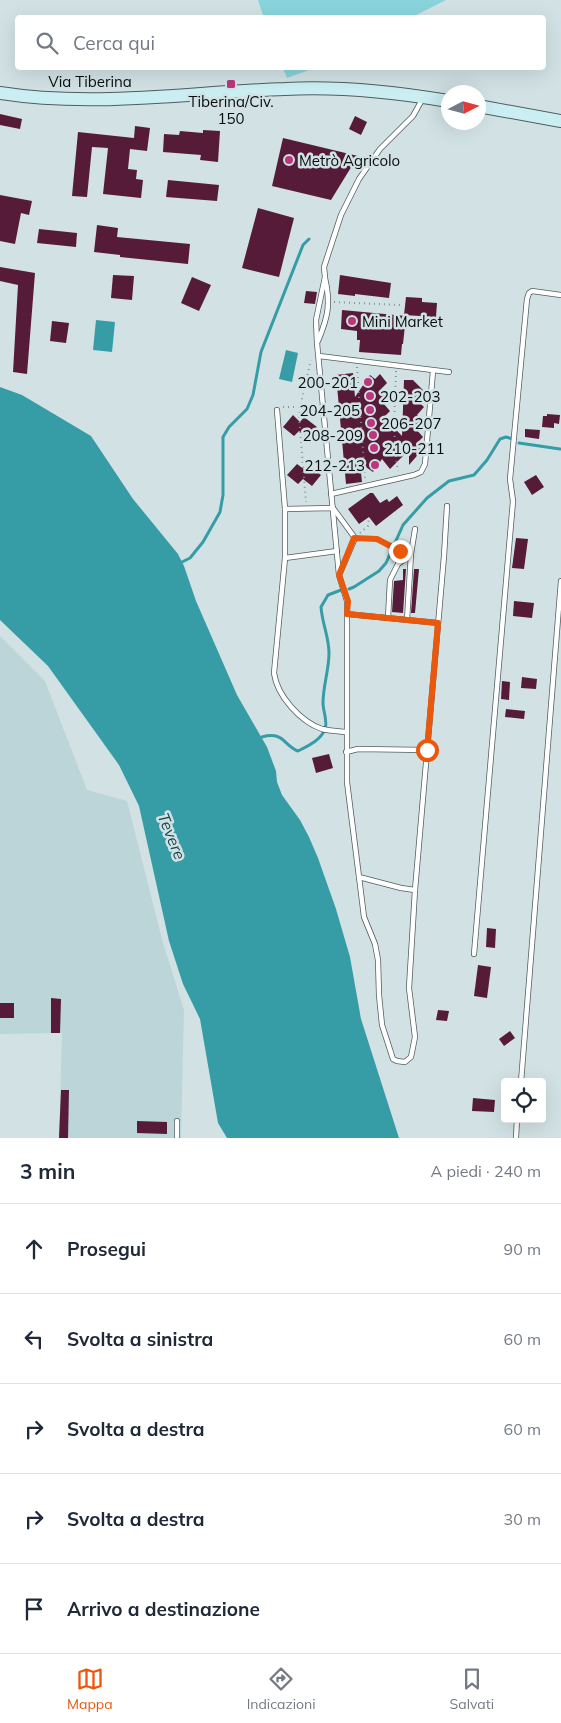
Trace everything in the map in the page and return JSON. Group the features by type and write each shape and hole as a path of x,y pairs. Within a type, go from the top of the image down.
{"main road":[{"name":"Via Tiberina","path":"0,93 64,99 97,99 313,88 350,89 441,100"},
{"path":"486,107 561,120"}],"lane":[{"path":"317,343 325,324 329,302 324,267 341,215 359,179 380,149 413,116 424,97"},
{"path":"325,277 316,320 317,343 339,575 348,601 347,782 364,917 375,944 378,960 382,1025 393,1059 400,1062 404,1062 411,1057 415,1037 409,988 415,890 447,506"},
{"path":"474,954 513,501 510,479 528,299 529,293 532,291 561,295"},
{"path":"319,356 449,372"},
{"path":"331,494 400,479 421,472 425,464 433,371"},
{"path":"277,410 285,509 285,558 274,673 275,682 291,706 312,724 322,729 346,732"},
{"path":"285,509 333,508"},
{"path":"333,508 354,538 339,575"},
{"path":"407,620 410,554 415,529"},
{"path":"285,558 337,551"},
{"path":"388,618 390,580 398,564 410,554"},
{"path":"521,1078 561,581"},
{"path":"347,614 438,623"},
{"path":"346,752 358,749 427,750"},
{"path":"359,877 415,890"},
{"path":"177,1121 177,1138"},
{"path":"516,1138 517,1123"}],"path":[{"path":"329,302 400,305"},
{"path":"306,508 299,417 309,367 317,343"},
{"path":"357,361 366,486"},
{"path":"396,366 394,418 396,458 400,479"},
{"path":"277,410 283,407 300,407"},
{"path":"354,538 368,526 369,516"},
{"path":"354,538 377,539 400,551"}],"shaded area":[{"path":"258,0 446,0 416,15 263,15"},
{"path":"284,70 309,70 287,78"},
{"path":"0,636 45,681 87,790 127,801 163,943 184,1010 181,1138 59,1138 62,1033 0,1034"}],"water":[{"path":"96,320 115,322 112,352 93,350"},
{"path":"286,350 298,353 292,382 279,379"},
{"name":"Tevere","path":"0,387 22,395 91,436 133,499 178,554 196,601 237,695 267,747 282,795 300,820 318,858 350,957 361,1019 399,1138 227,1138 218,1123 200,1019 183,984 169,941 139,806 119,765 48,666 0,620"}],"building":[{"path":"0,114 22,119 20,129 0,125"},
{"path":"355,116 367,122 361,135 349,129"},
{"path":"135,126 150,128 147,151 130,149 128,169 137,170 136,179 143,180 141,198 103,194 108,148 92,147 87,197 72,196 78,132 134,138"},
{"path":"203,130 220,131 218,162 200,160 201,155 163,152 164,134 179,135 180,131 203,133"},
{"path":"283,138 358,156 331,200 272,186"},
{"path":"168,180 219,185 217,201 166,197"},
{"path":"0,195 32,201 29,215 21,213 15,244 0,241"},
{"path":"258,208 294,218 279,277 242,268"},
{"path":"97,225 118,228 117,237 190,244 188,264 120,257 120,255 94,252"},
{"path":"39,229 77,233 76,247 37,243"},
{"path":"0,267 35,273 27,374 13,372 18,285 0,281"},
{"path":"113,275 134,276 132,300 111,298"},
{"path":"340,275 391,283 389,298 338,294"},
{"path":"192,277 211,285 199,311 181,303"},
{"path":"306,291 317,292 315,304 304,303"},
{"path":"406,297 422,298 422,302 437,303 436,317 404,315"},
{"path":"342,310 406,316 401,355 359,352 360,340 357,340 357,331 341,329"},
{"path":"52,321 69,323 66,343 50,341"},
{"path":"353,373 355,397 370,375 375,379 380,374 387,383 381,389 389,397 383,403 390,411 384,417 402,436 404,380 413,380 425,392 417,400 424,407 417,415 424,422 416,429 423,437 416,444 422,450 409,465 409,450 390,469 382,459 373,472 360,463 362,482 346,484 336,375"},
{"path":"547,414 560,415 559,424 554,423 554,428 542,427 543,416 547,416"},
{"path":"293,415 300,422 304,417 317,427 308,438 299,431 294,436 283,427"},
{"path":"525,429 540,430 539,439 525,437"},
{"path":"297,464 305,470 309,465 321,475 312,486 303,479 298,484 287,475"},
{"path":"536,475 544,487 532,495 524,482"},
{"path":"370,493 373,493 380,503 387,499 389,502 397,496 403,505 376,526 369,517 359,524 348,509"},
{"path":"516,538 528,539 524,569 512,568"},
{"path":"403,569 406,569 403,613 392,612 394,581 403,580"},
{"path":"414,569 419,569 415,613 411,613"},
{"path":"514,601 534,603 532,618 513,616"},
{"path":"522,677 537,679 536,689 521,688"},
{"path":"502,681 510,682 509,700 501,699"},
{"path":"506,709 525,711 524,719 505,717"},
{"path":"329,754 333,768 316,773 312,758"},
{"path":"487,928 496,929 495,948 486,947"},
{"path":"478,965 491,967 487,998 474,996"},
{"path":"51,998 61,999 60,1033 51,1033"},
{"path":"0,1003 14,1003 14,1018 0,1018"},
{"path":"438,1010 449,1011 447,1021 436,1020"},
{"path":"510,1031 515,1038 504,1046 499,1039"},
{"path":"61,1090 69,1090 68,1138 59,1138"},
{"path":"473,1098 495,1100 494,1112 472,1111"},
{"path":"137,1121 167,1122 167,1134 137,1133"}],"waterway":[{"path":"182,562 190,558 203,542 220,512 223,495 223,437 229,427 247,409 253,395 261,352 303,245 309,239"},
{"path":"349,589 379,571 386,563 403,525 427,498 449,481 474,475 487,460 500,439 506,437 513,439"},
{"path":"519,443 560,449"},
{"path":"262,737 279,737 298,751 314,742 323,733 326,723 323,697 329,653 321,607 328,595 341,590"}],"place":[{"name":"Tiberina/Civ. 150","path":"231,84"},
{"name":"Metrò Agricolo","path":"289,160"},
{"name":"Mini Market","path":"352,321"},
{"name":"200-201","path":"368,382"},
{"name":"202-203","path":"370,396"},
{"name":"204-205","path":"370,410"},
{"name":"206-207","path":"371,423"},
{"name":"208-209","path":"373,435"},
{"name":"210-211","path":"374,448"},
{"name":"212-213","path":"375,465"}],"route":[{"path":"400,551 377,539 354,538 339,575 348,601 347,614 438,623 427,750"}]}
